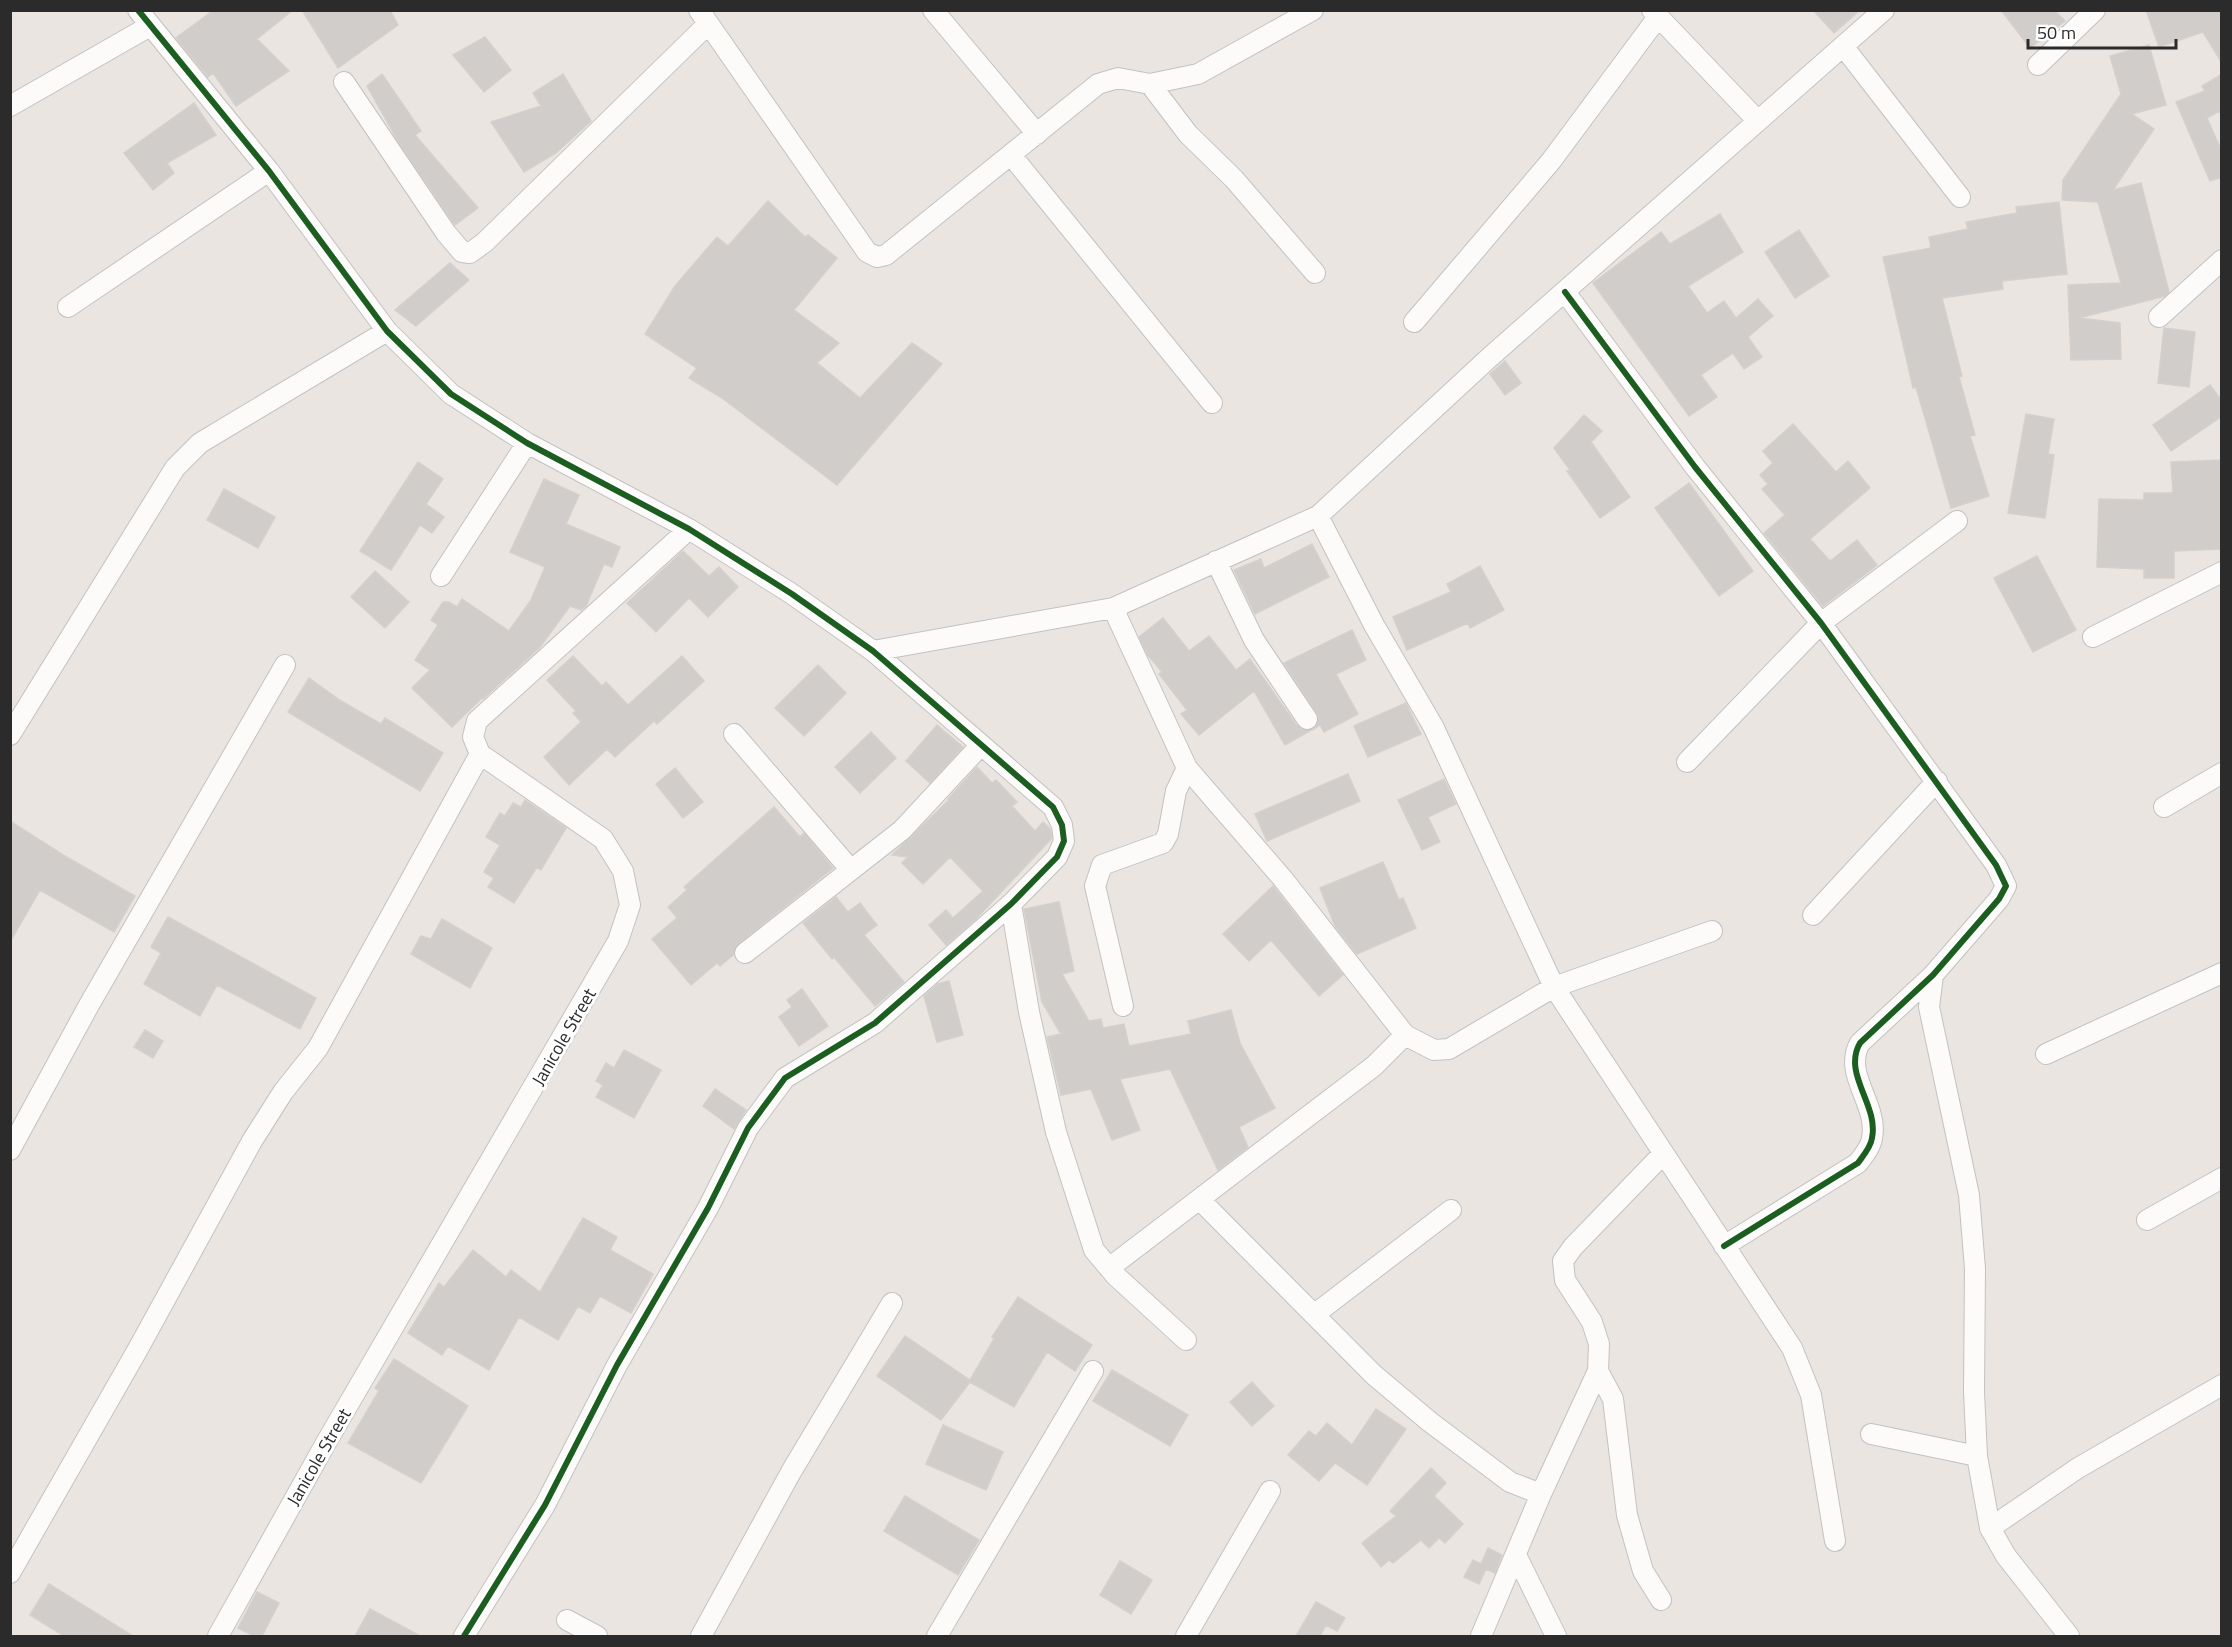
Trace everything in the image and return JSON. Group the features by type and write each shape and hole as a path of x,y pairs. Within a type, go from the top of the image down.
{"street":[{"path":"138,10 269,171 387,332 452,394 527,443 688,529 792,594 873,651 1053,807 1062,825 1064,841 1057,857 1011,904 875,1023 785,1078 748,1128 708,1208 617,1365 545,1505 464,1636"},
{"path":"933,10 1037,135"},
{"path":"344,82 446,233 462,252 470,253 485,242 704,17 867,252 877,257 886,255 1098,84 1118,78 1150,84 1198,74 1313,10"},
{"path":"873,651 1113,608 1318,516 1564,292 1884,10"},
{"path":"2038,65 2096,10"},
{"path":"1414,322 1551,161 1655,14 1758,121"},
{"path":"10,106 150,26"},
{"path":"1843,46 1960,197"},
{"path":"1150,84 1188,134 1234,179 1315,273"},
{"path":"1011,155 1212,403"},
{"path":"68,307 269,171"},
{"path":"2159,317 2222,260"},
{"path":"1564,292 1695,467 1821,623 1937,781 1996,865 2006,886 2000,899 1933,975 1860,1042 1854,1053 1854,1065 1874,1124 1872,1141 1858,1163 1724,1246"},
{"path":"10,735 175,468 200,442 387,332"},
{"path":"441,576 527,443"},
{"path":"1318,516 1374,625 1434,726 1554,987 1792,1348 1810,1395 1835,1541"},
{"path":"1687,762 1821,623 1957,521"},
{"path":"10,1573 138,1349 252,1141 283,1092 318,1048 480,754 473,737 477,721 688,529"},
{"path":"1216,561 1254,640 1307,719"},
{"path":"2093,637 2222,572"},
{"path":"1113,608 1187,768 1283,879 1405,1035 1441,1052 1554,987 1712,931"},
{"path":"10,1150 89,1005 285,665"},
{"path":"734,734 851,870"},
{"path":"745,953 902,830 981,745"},
{"name":"Janicole Street","path":"218,1636 327,1441 613,951 630,905 623,871 603,839 480,754"},
{"path":"1123,1006 1095,886 1102,865 1163,843 1168,834 1176,791 1187,768"},
{"path":"2164,807 2222,773"},
{"path":"1813,915 1937,781"},
{"path":"1011,904 1029,1012 1056,1132 1094,1250 1109,1268 1186,1340"},
{"path":"2046,1054 2222,973"},
{"path":"1933,975 1929,1007 1969,1195 1976,1269 1974,1392 1977,1456 1990,1528 2006,1556 2069,1636"},
{"path":"1109,1268 1374,1066 1405,1035"},
{"path":"1481,1636 1541,1494 1598,1371 1599,1344 1592,1322 1565,1280 1563,1261 1572,1247 1663,1154"},
{"path":"2147,1220 2222,1178"},
{"path":"1200,1200 1374,1375 1430,1422 1510,1482 1541,1494"},
{"path":"1315,1314 1451,1210"},
{"path":"701,1636 791,1472 892,1303"},
{"path":"937,1636 1093,1371"},
{"path":"1598,1371 1613,1399 1627,1515 1643,1571 1661,1600"},
{"path":"1990,1528 2078,1468 2222,1384"},
{"path":"1871,1434 1977,1456"},
{"path":"1186,1636 1270,1491"},
{"path":"1516,1555 1557,1636"},
{"path":"567,1620 597,1636"}],"building":[{"path":"214,10 293,10 257,39 289,71 236,106 213,73 208,77 176,38"},
{"path":"302,10 390,10 398,25 338,68"},
{"path":"1813,10 1860,10 1834,33"},
{"path":"2001,10 2054,10 2065,21 2030,48"},
{"path":"2146,10 2222,10 2222,63 2203,32 2159,47"},
{"path":"485,37 511,70 484,92 453,55"},
{"path":"2149,45 2166,105 2132,114 2154,129 2113,190 2141,183 2169,292 2165,296 2079,318 2120,323 2121,359 2071,360 2068,285 2121,283 2098,202 2062,200 2063,180 2121,94 2110,56"},
{"path":"382,74 421,131 415,135 478,208 455,225 399,143 367,86"},
{"path":"563,74 591,121 556,153 524,172 491,122 541,106 533,93"},
{"path":"2222,74 2222,115 2219,111 2207,118 2222,152 2222,177 2210,181 2176,102 2205,91 2202,86"},
{"path":"194,103 216,135 167,163 174,173 153,190 124,153"},
{"path":"768,201 805,237 808,235 837,258 794,310 839,343 817,363 860,398 912,343 942,364 837,485 722,398 689,378 697,368 645,334 675,286 717,237 728,246"},
{"path":"2059,202 2067,274 2002,281 2003,289 1942,298 1962,376 1959,377 1975,435 1970,436 1989,496 1951,508 1916,387 1913,388 1883,257 1931,248 1929,237 1968,229 1966,222 2017,213 2016,207"},
{"path":"1720,214 1743,252 1688,286 1707,313 1724,301 1736,318 1758,299 1773,316 1748,337 1762,357 1744,369 1733,353 1701,375 1717,397 1689,416 1593,283 1661,232 1670,244"},
{"path":"1799,230 1829,276 1795,298 1765,252"},
{"path":"450,263 469,280 416,326 395,310"},
{"path":"2164,328 2195,332 2189,387 2158,383"},
{"path":"1505,361 1521,383 1505,395 1490,374"},
{"path":"2210,385 2222,401 2222,416 2171,451 2153,425"},
{"path":"2026,414 2054,419 2048,454 2054,455 2045,518 2008,513"},
{"path":"1584,415 1602,431 1591,442 1630,497 1600,518 1554,448"},
{"path":"1793,424 1836,472 1848,461 1870,488 1810,539 1830,561 1857,540 1877,565 1823,606 1764,533 1785,515 1762,489 1768,484 1760,475 1773,463 1763,451"},
{"path":"2222,460 2222,549 2174,551 2174,578 2144,578 2144,569 2097,567 2099,499 2144,500 2144,493 2173,493 2171,462"},
{"path":"418,462 443,479 426,504 444,517 432,533 420,525 391,570 360,551"},
{"path":"544,479 579,495 566,524 620,547 612,567 604,564 586,606 581,610 570,606 540,647 452,727 412,688 430,670 415,660 438,625 431,620 443,602 449,602 457,607 462,599 509,631 531,600 545,567 510,552"},
{"path":"1689,483 1753,571 1719,596 1655,508"},
{"path":"224,489 275,517 258,548 207,520"},
{"path":"1312,544 1329,577 1255,614 1234,570 1261,559 1264,568"},
{"path":"683,551 709,576 719,567 738,587 708,617 689,598 656,632 627,603"},
{"path":"2037,556 2076,630 2033,652 1994,578"},
{"path":"1480,566 1504,610 1470,628 1468,623 1407,650 1393,617 1451,592 1447,584"},
{"path":"375,571 409,602 385,628 351,597"},
{"path":"1163,618 1189,651 1209,636 1236,670 1250,659 1297,726 1302,730 1313,729 1285,745 1254,691 1199,735 1181,714 1187,710 1159,674 1162,672 1147,654 1139,637"},
{"path":"1352,630 1366,660 1336,674 1358,714 1324,732 1320,725 1314,729 1319,719 1317,713 1284,663"},
{"path":"573,656 602,686 606,682 628,705 682,656 704,681 657,724 654,721 615,757 607,749 569,785 544,757 581,722 573,713 576,711 547,680"},
{"path":"818,665 846,693 804,736 775,708"},
{"path":"309,678 341,701 381,724 385,718 443,753 420,791 288,712"},
{"path":"1406,703 1421,734 1368,757 1354,726"},
{"path":"937,725 963,747 930,783 906,761"},
{"path":"871,732 896,758 860,793 835,767"},
{"path":"977,767 992,783 996,780 1017,802 1012,806 1035,831 1043,822 1050,829 1052,838 975,920 946,945 929,925 946,910 953,918 983,891 950,857 923,884 902,863 908,857 892,855 949,800"},
{"path":"675,768 703,802 683,818 656,784"},
{"path":"1348,774 1360,801 1267,841 1255,814"},
{"path":"1444,779 1456,804 1428,817 1440,842 1422,850 1398,800"},
{"path":"525,800 566,828 541,870 537,867 514,903 488,887 494,878 484,872 500,845 486,837 500,813 505,816 513,803 521,807"},
{"path":"774,807 800,837 804,833 833,868 738,944 733,955 720,966 717,963 691,985 652,939 677,918 668,907 687,890 684,887"},
{"path":"10,821 63,855 135,896 114,932 40,890 10,942"},
{"path":"1383,862 1399,900 1403,898 1416,928 1357,954 1335,926 1320,888"},
{"path":"1273,886 1343,975 1319,996 1271,940 1249,961 1223,934"},
{"path":"836,897 848,912 860,903 877,925 864,935 904,982 875,1006 803,923"},
{"path":"1059,902 1074,971 1062,974 1089,1021 1101,1019 1103,1028 1124,1024 1129,1046 1191,1034 1188,1021 1231,1010 1240,1043 1275,1108 1239,1127 1248,1147 1218,1170 1170,1069 1120,1079 1140,1130 1112,1140 1091,1089 1061,1095 1047,1037 1061,1034 1042,1002 1024,909"},
{"path":"168,917 316,998 300,1029 217,985 200,1016 144,984 161,953 151,947"},
{"path":"442,919 492,948 470,988 411,954 421,936 431,939"},
{"path":"949,981 963,1035 937,1042 924,996 938,984"},
{"path":"802,989 828,1026 799,1046 779,1017 792,1007 787,1000"},
{"path":"145,1030 163,1041 153,1058 134,1047"},
{"path":"624,1050 661,1070 634,1118 596,1097 603,1085 596,1081 606,1063 614,1068"},
{"path":"715,1089 746,1110 734,1129 703,1106"},
{"path":"583,1218 617,1237 610,1250 653,1274 631,1313 600,1296 590,1313 578,1306 558,1340 519,1317 489,1370 448,1346 442,1355 408,1333 439,1283 444,1287 473,1250 506,1277 511,1270 540,1292"},
{"path":"1018,1297 1092,1345 1075,1371 1047,1352 1014,1407 970,1382 941,1420 877,1376 905,1336 970,1380 994,1339 992,1337"},
{"path":"394,1359 468,1406 421,1483 348,1443 379,1391 375,1388"},
{"path":"1112,1370 1188,1415 1170,1446 1093,1401"},
{"path":"1252,1382 1274,1406 1252,1426 1230,1402"},
{"path":"1376,1409 1406,1429 1367,1485 1335,1463 1319,1481 1288,1455 1309,1431 1316,1436 1327,1423 1352,1445"},
{"path":"943,1425 1003,1452 986,1490 926,1464"},
{"path":"1431,1468 1446,1483 1434,1496 1463,1524 1445,1543 1439,1538 1429,1548 1421,1540 1393,1563 1389,1560 1381,1567 1362,1543 1396,1516 1390,1511"},
{"path":"905,1496 979,1540 958,1575 884,1531"},
{"path":"1488,1548 1502,1555 1495,1573 1486,1569 1479,1584 1464,1577 1473,1560 1481,1564"},
{"path":"1120,1561 1152,1580 1131,1614 1100,1595"},
{"path":"49,1584 133,1636 64,1636 30,1615"},
{"path":"257,1592 279,1603 262,1636 254,1636 238,1628"},
{"path":"1316,1602 1345,1618 1337,1631 1326,1625 1320,1636 1296,1636"},
{"path":"370,1609 420,1636 355,1636"}],"cycle path":[{"path":"138,10 269,171 387,331 451,394 527,443 689,529 792,594 873,651 1053,807 1062,825 1064,841 1057,857 1011,904 875,1023 785,1078 748,1128 708,1208 617,1365 545,1505 464,1636"},
{"path":"1565,292 1695,467 1821,623 1996,865 2006,886 1999,899 1933,975 1860,1043 1855,1066 1873,1126 1870,1145 1858,1163 1724,1246"}]}
